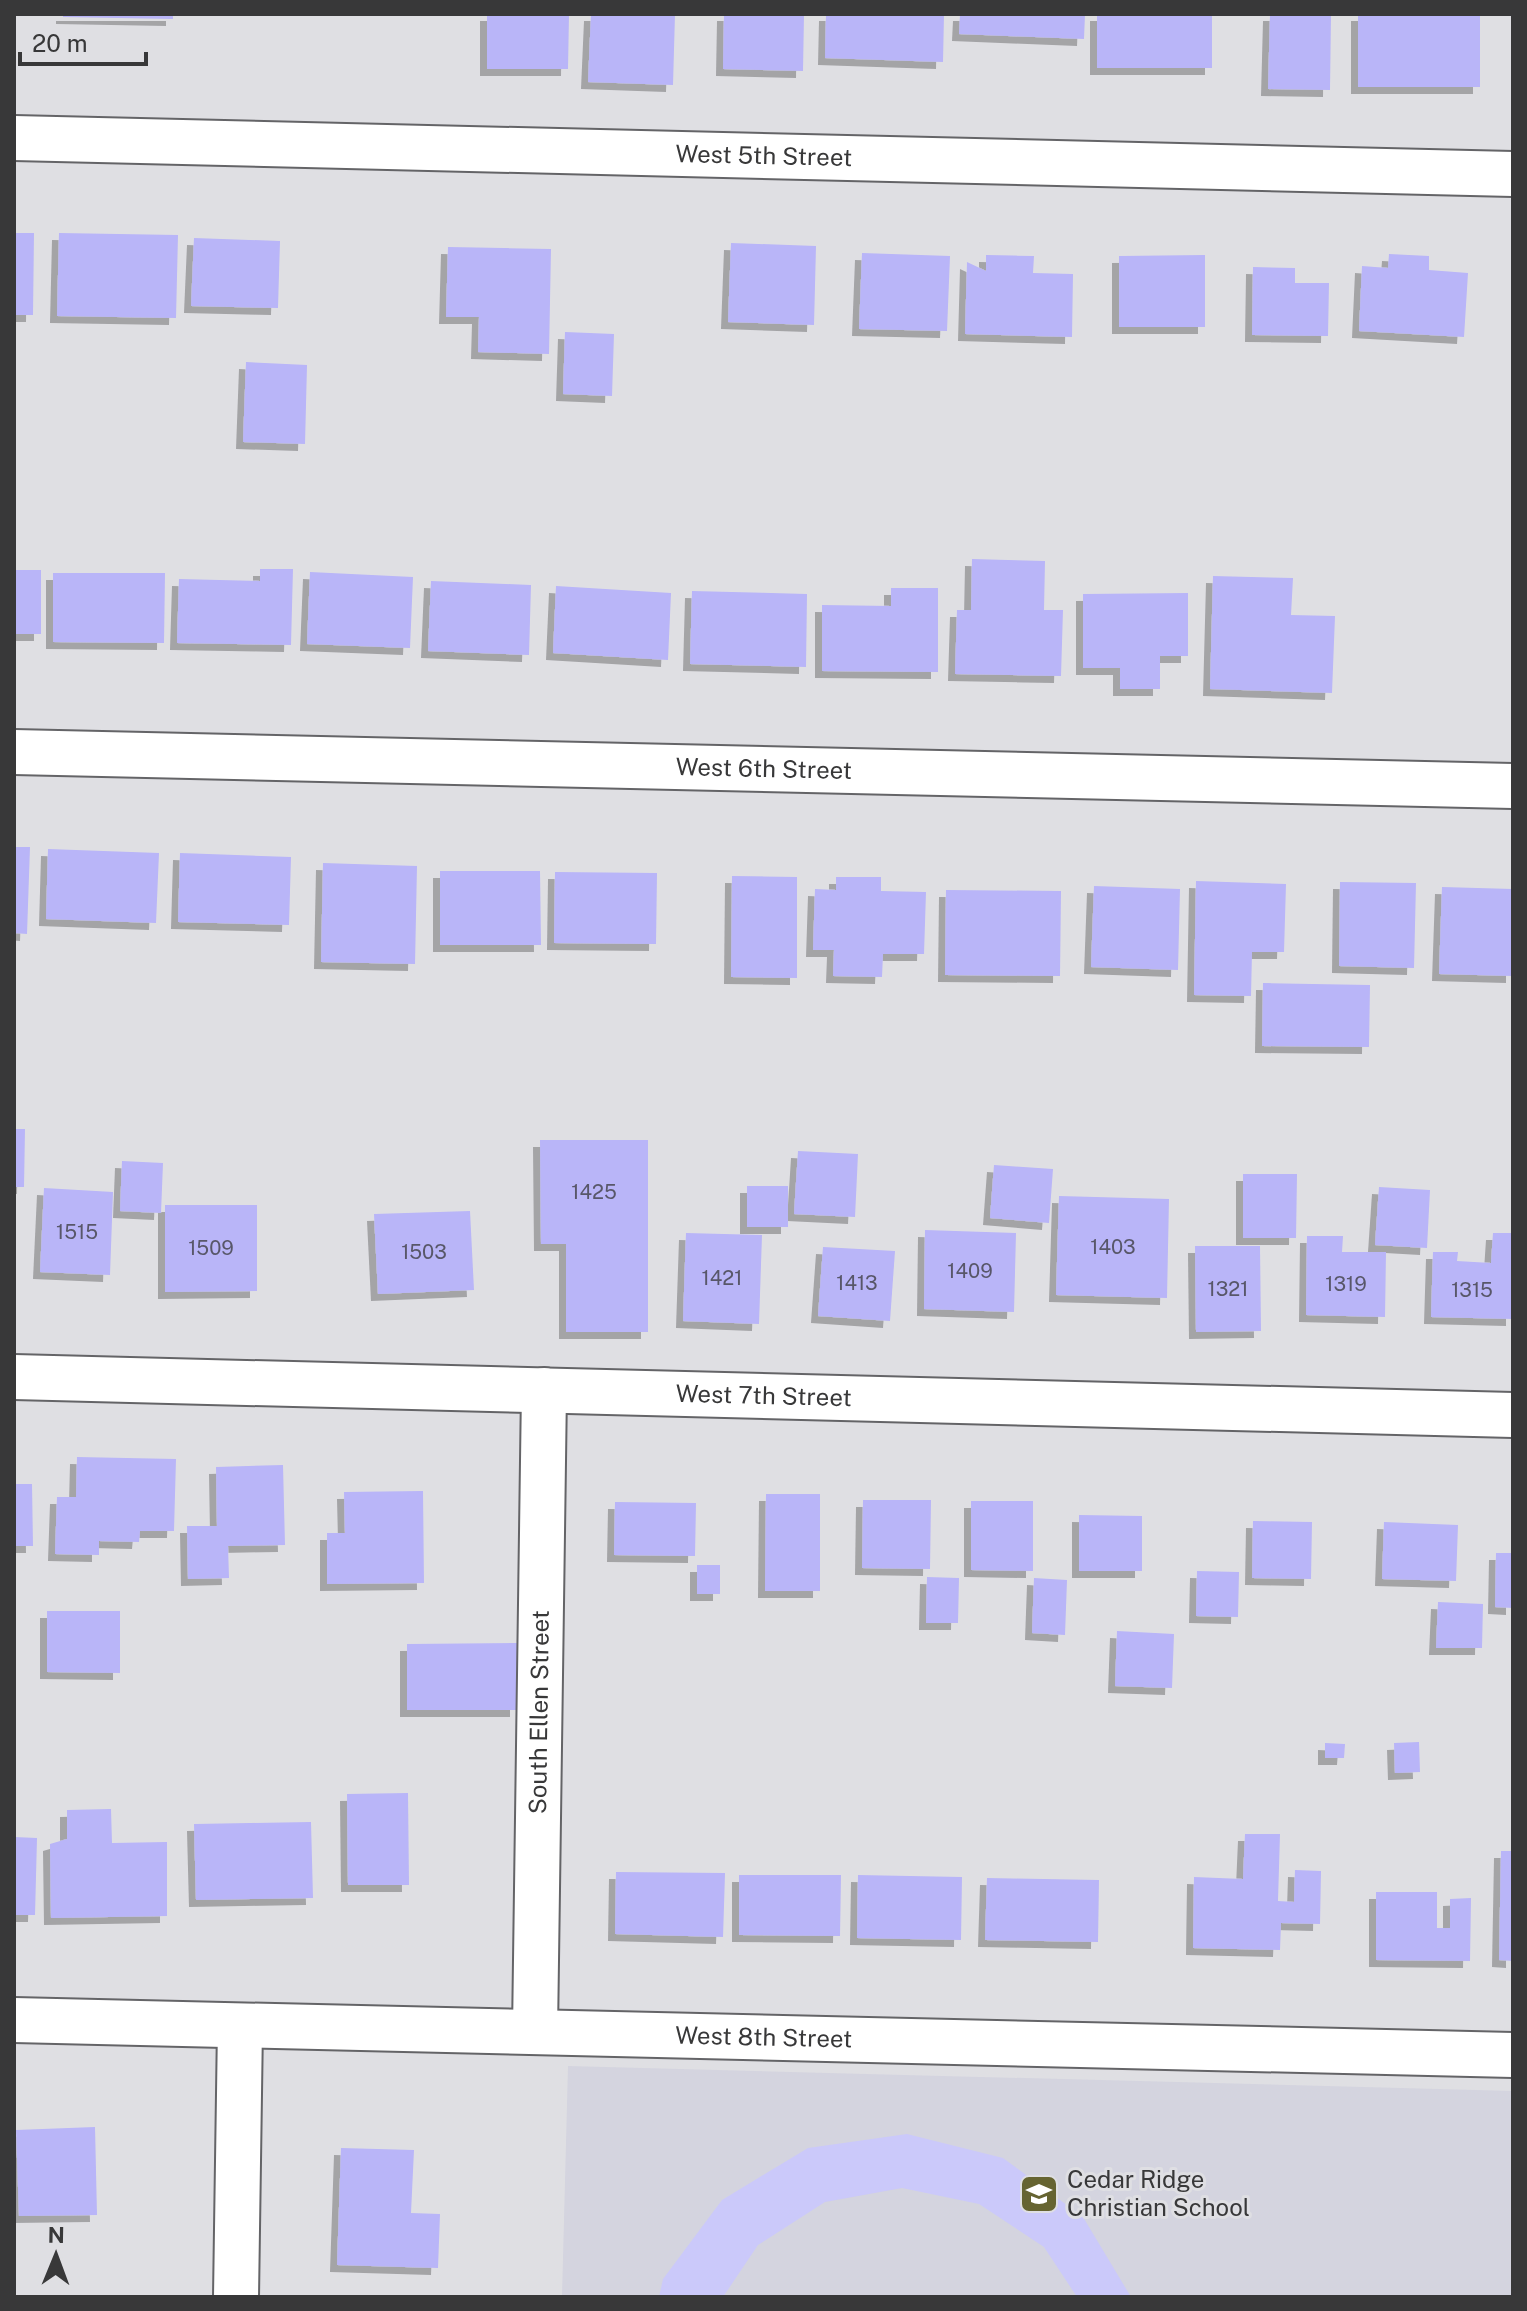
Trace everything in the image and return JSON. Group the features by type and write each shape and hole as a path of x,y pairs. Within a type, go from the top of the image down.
{"street":[{"name":"West 5th Street","path":"14,138 1513,174"},
{"name":"West 6th Street","path":"14,752 1513,786"},
{"name":"West 7th Street","path":"14,1377 1513,1415"},
{"name":"South Ellen Street","path":"535,2032 544,1390"},
{"name":"West 8th Street","path":"14,2020 1513,2055"},
{"path":"236,2297 240,2026"}],"shaded area":[{"name":"Cedar Ridge Christian School","path":"568,2066 1513,2091 1513,2297 562,2297"},
{"path":"907,2134 1003,2158 1083,2217 1131,2297 1077,2297 1044,2247 979,2204 902,2188 825,2202 758,2245 723,2297 659,2297 663,2279 722,2200 808,2148"}],"building":[{"path":"63,14 173,14 173,19 63,17"},
{"path":"487,14 569,14 568,69 487,69"},
{"path":"591,14 675,14 673,85 588,82"},
{"path":"724,14 804,14 803,71 723,69"},
{"path":"826,14 944,14 943,62 825,58"},
{"path":"960,14 1085,14 1084,39 959,34"},
{"path":"1097,14 1212,14 1212,68 1097,68"},
{"path":"1270,14 1331,14 1330,90 1268,89"},
{"path":"1358,14 1480,14 1480,87 1358,87"},
{"path":"14,233 34,233 33,315 14,315"},
{"path":"59,233 178,235 176,318 57,316"},
{"path":"194,238 280,241 278,308 191,306"},
{"path":"731,243 816,246 814,325 728,322"},
{"path":"448,247 551,249 549,354 478,352 479,317 446,317"},
{"path":"862,253 950,256 947,331 859,329"},
{"path":"1389,254 1429,256 1429,270 1468,273 1464,337 1359,331 1362,266 1388,268"},
{"path":"986,255 1034,256 1033,273 1073,274 1072,337 965,334 967,262 986,271"},
{"path":"1205,255 1205,327 1119,327 1119,256"},
{"path":"1253,267 1295,268 1295,283 1329,283 1328,336 1252,335"},
{"path":"565,332 614,334 612,396 563,394"},
{"path":"246,362 307,365 305,444 243,442"},
{"path":"972,559 1045,561 1044,610 1063,610 1061,676 955,674 957,610 971,610"},
{"path":"260,569 293,569 291,645 177,643 179,579 260,581"},
{"path":"14,570 41,570 41,634 14,634"},
{"path":"310,572 413,577 410,648 307,644"},
{"path":"53,573 165,573 164,643 53,642"},
{"path":"1213,576 1293,578 1291,615 1335,616 1332,693 1210,689"},
{"path":"431,581 531,585 529,655 428,651"},
{"path":"556,586 671,593 668,660 553,653"},
{"path":"891,588 938,588 938,672 822,671 822,605 891,606"},
{"path":"692,591 807,594 806,667 690,664"},
{"path":"1188,593 1188,656 1160,656 1160,689 1120,689 1120,668 1083,668 1083,594"},
{"path":"14,847 30,847 27,934 14,933"},
{"path":"48,849 159,853 156,923 46,919"},
{"path":"180,853 291,857 289,925 178,922"},
{"path":"323,863 417,866 415,964 321,962"},
{"path":"440,871 540,871 541,945 440,945"},
{"path":"555,872 657,873 656,944 554,943"},
{"path":"732,876 797,877 797,978 731,977"},
{"path":"836,877 881,877 881,891 926,892 924,954 883,954 882,977 833,976 834,950 813,950 815,889 836,890"},
{"path":"1196,881 1286,884 1284,952 1252,952 1251,996 1194,995"},
{"path":"1340,882 1416,883 1414,968 1339,966"},
{"path":"1094,886 1180,889 1178,970 1091,967"},
{"path":"1442,887 1513,889 1513,976 1439,974"},
{"path":"946,890 1061,891 1060,976 945,975"},
{"path":"1263,983 1370,985 1369,1047 1262,1046"},
{"path":"14,1129 25,1129 24,1187 14,1187"},
{"path":"540,1140 648,1140 648,1332 566,1332 566,1244 541,1244"},
{"path":"798,1151 858,1154 855,1217 794,1214"},
{"path":"122,1161 163,1163 161,1213 120,1211"},
{"path":"994,1165 1053,1169 1049,1223 990,1218"},
{"path":"1243,1174 1297,1174 1296,1238 1243,1238"},
{"path":"747,1186 788,1186 788,1227 747,1227"},
{"path":"1379,1187 1430,1190 1427,1248 1375,1245"},
{"path":"44,1188 113,1192 110,1275 40,1272"},
{"path":"1059,1196 1169,1199 1167,1298 1056,1295"},
{"path":"165,1205 257,1205 257,1291 165,1292"},
{"path":"470,1211 474,1290 378,1294 374,1214"},
{"path":"925,1230 1016,1233 1014,1312 924,1309"},
{"path":"686,1233 762,1235 759,1324 683,1321"},
{"path":"1493,1233 1513,1233 1513,1319 1431,1317 1433,1252 1458,1252 1457,1261 1491,1263"},
{"path":"1307,1236 1343,1236 1342,1252 1386,1252 1385,1317 1306,1315"},
{"path":"1195,1246 1260,1246 1261,1331 1196,1332"},
{"path":"823,1247 895,1251 890,1321 818,1316"},
{"path":"77,1457 176,1459 174,1531 140,1531 139,1542 99,1541 99,1555 55,1554 57,1497 76,1497"},
{"path":"283,1465 285,1545 228,1546 229,1578 188,1579 187,1526 217,1526 216,1467"},
{"path":"14,1484 32,1484 33,1546 14,1546"},
{"path":"423,1491 424,1583 327,1584 327,1533 345,1533 344,1492"},
{"path":"766,1494 820,1494 820,1591 765,1591"},
{"path":"863,1500 931,1500 930,1569 862,1568"},
{"path":"971,1501 1033,1501 1033,1571 971,1570"},
{"path":"615,1502 696,1503 695,1556 614,1555"},
{"path":"1079,1515 1142,1516 1142,1571 1079,1571"},
{"path":"1253,1521 1312,1522 1311,1579 1252,1578"},
{"path":"1384,1522 1458,1525 1456,1581 1382,1579"},
{"path":"1496,1553 1513,1553 1513,1608 1495,1607"},
{"path":"697,1565 720,1565 720,1594 697,1594"},
{"path":"1197,1571 1239,1572 1238,1617 1196,1616"},
{"path":"927,1577 959,1578 958,1623 926,1623"},
{"path":"1034,1578 1067,1580 1065,1635 1032,1633"},
{"path":"1438,1602 1483,1604 1482,1648 1436,1648"},
{"path":"47,1611 120,1611 120,1673 47,1672"},
{"path":"1117,1631 1174,1634 1172,1688 1115,1686"},
{"path":"517,1643 517,1710 407,1710 407,1644"},
{"path":"1419,1742 1420,1772 1395,1773 1394,1743"},
{"path":"1325,1743 1345,1744 1344,1758 1325,1758"},
{"path":"408,1793 409,1885 348,1885 347,1794"},
{"path":"111,1809 112,1843 167,1842 167,1916 51,1918 50,1844 67,1839 67,1810"},
{"path":"311,1822 313,1898 196,1900 194,1824"},
{"path":"1245,1834 1280,1834 1278,1901 1294,1902 1295,1870 1321,1871 1320,1924 1281,1923 1280,1950 1193,1948 1194,1877 1243,1879"},
{"path":"14,1837 37,1838 35,1915 14,1915"},
{"path":"1501,1851 1513,1851 1513,1961 1499,1960"},
{"path":"616,1872 725,1873 723,1937 615,1934"},
{"path":"739,1875 841,1875 840,1936 739,1935"},
{"path":"858,1875 962,1877 961,1940 857,1938"},
{"path":"987,1878 1099,1880 1098,1942 985,1940"},
{"path":"1376,1892 1437,1892 1437,1928 1450,1928 1450,1899 1471,1898 1470,1961 1376,1960"},
{"path":"95,2127 97,2215 19,2216 16,2130"},
{"path":"341,2148 414,2150 411,2213 440,2214 438,2268 337,2265"}],"place":[{"name":"Cedar Ridge Christian School","path":"1039,2194"}]}
